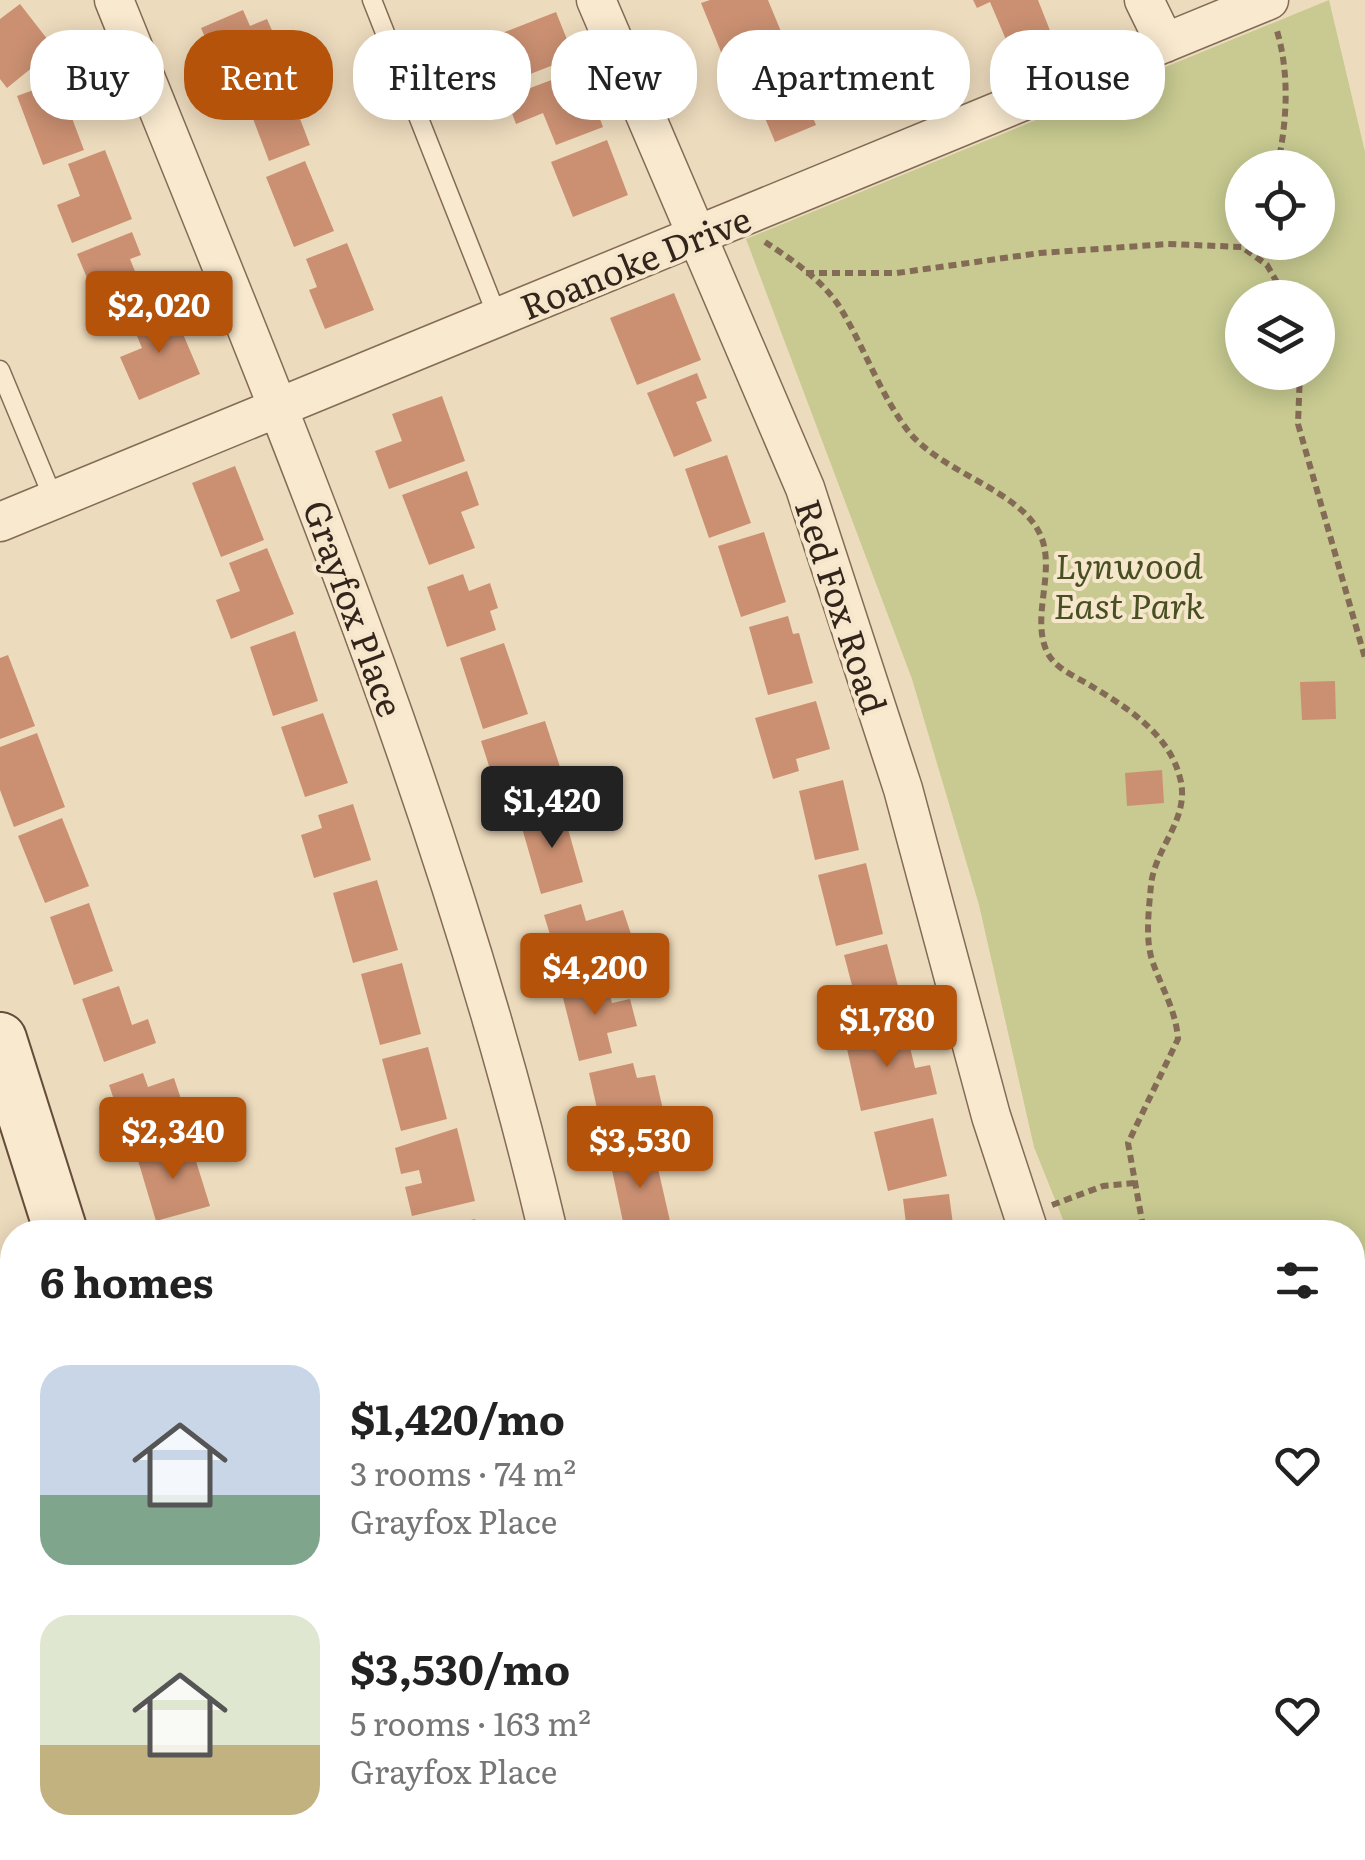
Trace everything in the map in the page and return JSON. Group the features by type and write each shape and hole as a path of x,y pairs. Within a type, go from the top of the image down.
{"main road":[{"path":"0,1039 57,1220"}],"street":[{"name":"Grayfox Place","path":"114,0 324,520 410,762 469,944 545,1220"},
{"name":"Red Fox Road","path":"596,0 805,488 902,789 991,1116 1025,1220"},
{"path":"1144,0 1158,30"},
{"name":"Roanoke Drive","path":"1165,43 1269,0"},
{"name":"Roanoke Drive","path":"0,522 990,115"}],"lane":[{"path":"372,0 498,318"},
{"path":"0,370 54,500"}],"path":[{"path":"1269,0 1285,56 1285,122 1280,150"},
{"path":"734,221 806,273 836,302 908,431 940,460 1024,513 1038,530 1046,549 1042,628 1047,652 1060,667 1108,696 1167,742 1182,780 1182,807 1152,878 1149,913 1151,956 1176,1020 1178,1038 1133,1123 1128,1143 1142,1220"},
{"path":"806,273 897,273 1040,253 1168,244 1225,245"},
{"path":"1299,390 1298,424 1365,658"},
{"path":"1034,1220 1103,1186 1135,1183"}],"green space":[{"name":"Lynwood East Park","path":"1329,0 1365,152 1365,1220 1063,1220 1034,1147 979,905 912,679 746,239 1036,120 1165,120 1165,67"}],"building":[{"path":"768,0 780,30 717,30 717,42 701,3"},
{"path":"973,0 1038,0 1050,30 1002,30 990,2 977,8"},
{"path":"20,4 40,30 30,30 30,69 7,88 0,79 0,19"},
{"path":"243,10 250,26 267,19 272,30 202,30"},
{"path":"556,12 563,30 551,30 551,66 531,74 531,30 510,30"},
{"path":"551,80 551,120 600,120 603,127 556,145 543,113 531,118 531,88"},
{"path":"30,91 30,120 73,120 84,150 43,165 17,96"},
{"path":"254,120 300,120 310,145 269,161"},
{"path":"766,120 814,120 816,125 775,142"},
{"path":"607,140 628,195 573,217 551,162"},
{"path":"105,150 132,219 72,243 57,205 80,196 68,164"},
{"path":"305,161 334,231 294,247 266,177"},
{"path":"132,232 141,255 130,259 149,306 106,323 77,254"},
{"path":"347,243 374,310 325,329 309,290 317,287 306,259"},
{"path":"674,293 701,360 637,385 610,318"},
{"path":"172,308 200,374 139,400 120,357 142,348 132,324"},
{"path":"697,373 707,398 696,402 712,441 674,457 647,393"},
{"path":"442,396 465,461 389,489 375,451 402,441 392,414"},
{"path":"727,455 751,523 709,538 685,469"},
{"path":"235,466 264,540 221,557 192,483"},
{"path":"467,471 479,505 461,512 475,548 429,565 402,495"},
{"path":"764,532 786,602 741,617 718,546"},
{"path":"267,548 294,614 231,639 216,600 240,591 229,563"},
{"path":"463,574 469,591 490,583 498,608 490,611 496,630 447,647 427,587"},
{"path":"788,616 793,634 799,633 813,683 768,695 749,627"},
{"path":"295,631 318,701 273,716 250,647"},
{"path":"504,643 528,714 483,729 460,658"},
{"path":"8,655 35,726 0,739 0,658"},
{"path":"1335,681 1336,719 1302,720 1300,682"},
{"path":"816,701 830,749 796,759 799,771 773,779 755,718"},
{"path":"323,713 348,783 305,797 281,727"},
{"path":"545,721 560,767 540,773 549,802 505,816 481,741"},
{"path":"37,733 65,807 14,827 0,790 0,747"},
{"path":"1162,770 1164,803 1127,806 1125,773"},
{"path":"843,780 859,850 815,860 799,791"},
{"path":"353,804 371,860 314,878 301,835 322,828 318,815"},
{"path":"562,808 583,882 541,894 520,821"},
{"path":"62,818 89,886 45,903 18,836"},
{"path":"866,863 883,934 836,946 818,875"},
{"path":"377,880 398,950 353,963 333,893"},
{"path":"89,903 113,971 74,985 50,917"},
{"path":"581,904 586,921 623,910 632,937 615,943 620,957 562,974 544,915"},
{"path":"887,944 905,1013 862,1023 844,955"},
{"path":"402,963 421,1034 380,1045 361,974"},
{"path":"606,979 612,1003 630,999 637,1026 607,1033 612,1053 579,1061 561,990"},
{"path":"119,986 132,1025 148,1019 156,1043 104,1062 82,999"},
{"path":"905,1027 915,1068 930,1065 937,1094 861,1111 845,1040"},
{"path":"428,1047 447,1119 401,1131 382,1059"},
{"path":"633,1063 637,1078 655,1075 668,1131 605,1144 589,1073"},
{"path":"143,1073 148,1087 174,1078 186,1114 152,1126 155,1135 129,1144 109,1085"},
{"path":"933,1118 947,1176 888,1191 874,1132"},
{"path":"457,1128 475,1201 412,1216 405,1187 422,1183 419,1170 401,1174 395,1148"},
{"path":"190,1142 210,1206 156,1220 137,1157"},
{"path":"654,1151 670,1220 623,1220 610,1161"},
{"path":"949,1194 952,1220 906,1220 903,1199"}]}
